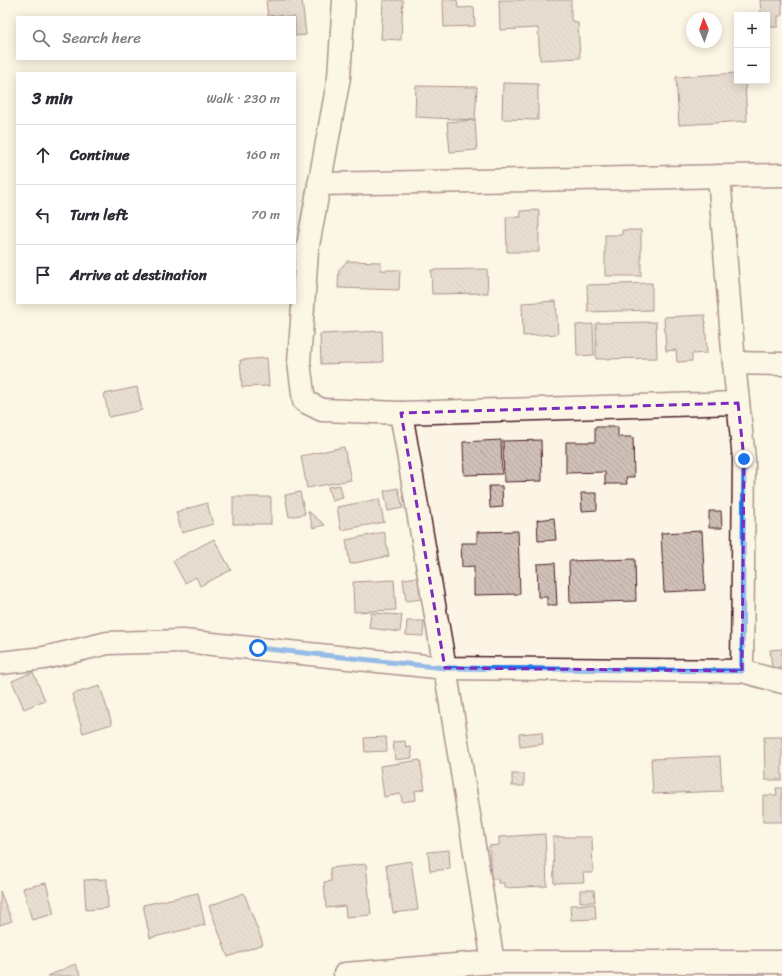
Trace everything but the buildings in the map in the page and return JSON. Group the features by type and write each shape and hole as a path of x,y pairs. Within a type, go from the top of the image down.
{"street":[{"path":"344,0 339,77 307,251 299,362 304,401 322,410 401,413 738,403"},
{"path":"319,184 782,175"},
{"path":"719,176 734,363 744,459 742,671"},
{"path":"734,363 782,364"},
{"path":"401,413 445,668 493,962"},
{"path":"0,662 44,658 108,643 183,641 445,668 742,671 782,682"},
{"path":"345,974 493,962 580,969 782,962"}],"highlighted area":[{"path":"738,403 744,459 742,671 445,668 401,413"}],"route":[{"path":"258,648 445,668 742,671 744,459"}]}
